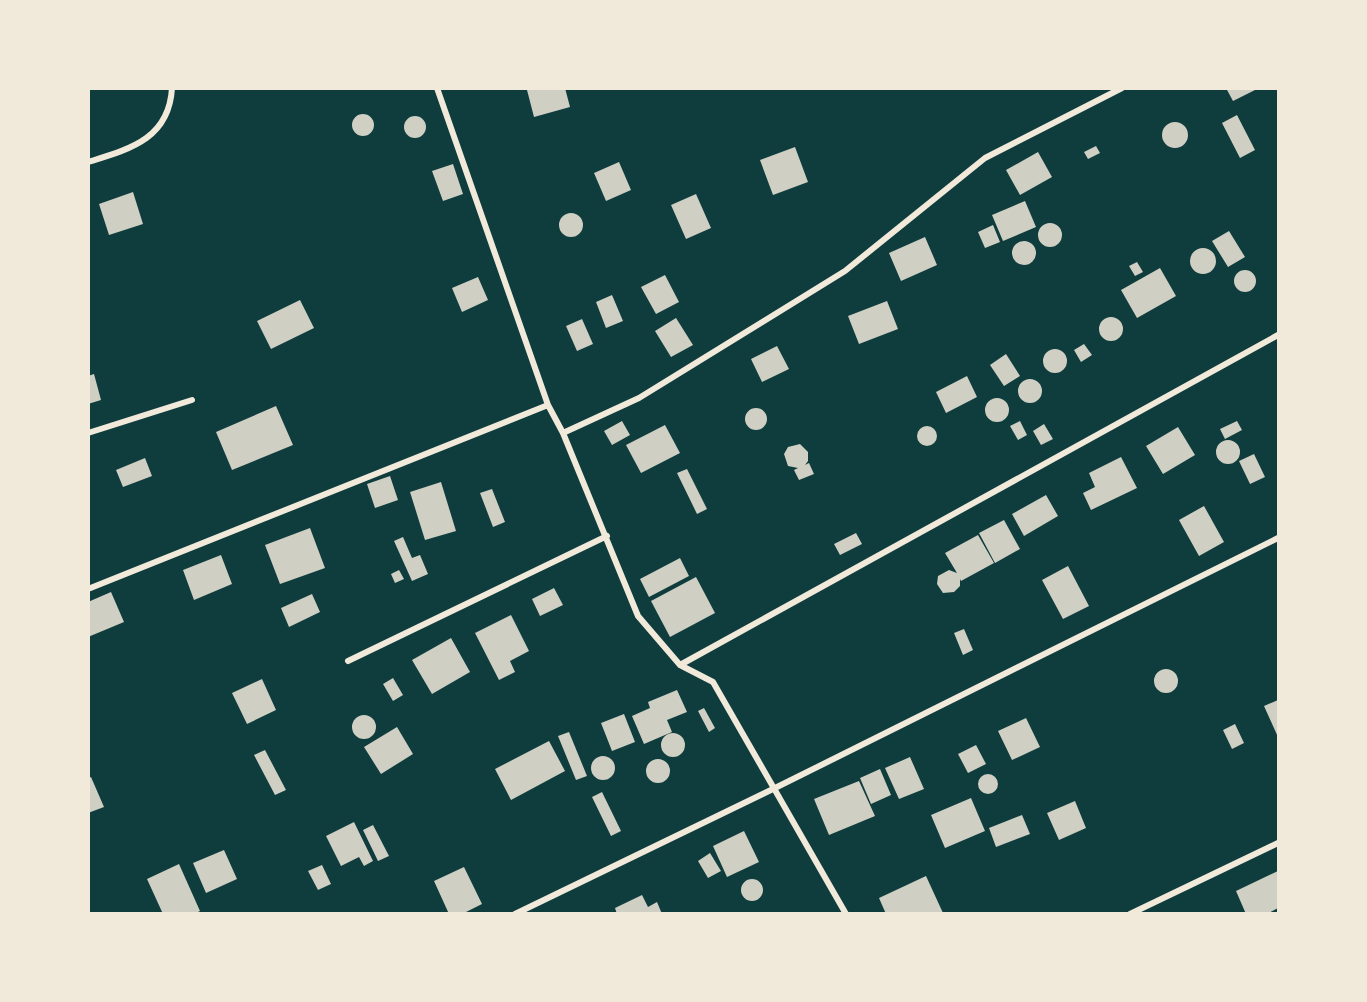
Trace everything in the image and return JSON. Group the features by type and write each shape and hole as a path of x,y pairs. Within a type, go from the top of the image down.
{"street":[{"path":"88,162 128,149 154,132 166,117 171,105 172,88"},
{"path":"437,88 548,405 564,434 638,616 680,665 713,682 846,914"},
{"path":"564,434 639,398 845,270 985,158 1122,88"},
{"path":"680,665 1278,335"},
{"path":"88,433 192,400"},
{"path":"88,589 548,405"},
{"path":"348,661 607,536"},
{"path":"514,914 775,788 1278,538"},
{"path":"1130,914 1278,843"}],"building":[{"path":"565,88 570,107 534,117 527,90"},
{"path":"1226,88 1259,88 1233,101"},
{"path":"359,114 367,114 374,121 374,129 367,136 359,136 352,129 352,121"},
{"path":"1237,115 1255,150 1240,158 1222,123"},
{"path":"415,116 423,119 426,127 423,135 415,138 407,135 404,127 407,119"},
{"path":"1175,122 1184,126 1188,135 1184,144 1175,148 1166,144 1162,135 1166,126"},
{"path":"1096,146 1100,153 1088,159 1084,152"},
{"path":"795,147 808,182 773,195 760,160"},
{"path":"1038,152 1052,177 1020,195 1006,170"},
{"path":"619,162 631,190 606,201 594,173"},
{"path":"453,164 463,194 443,201 432,171"},
{"path":"133,192 143,224 109,235 99,204"},
{"path":"696,194 711,228 686,239 671,205"},
{"path":"1025,201 1036,227 1003,241 992,215"},
{"path":"571,213 579,217 583,225 579,233 571,237 563,233 559,225 563,217"},
{"path":"1050,223 1055,224 1061,230 1061,240 1055,246 1050,247 1045,246 1039,240 1038,235 1039,230 1045,224"},
{"path":"993,225 1000,242 985,248 978,232"},
{"path":"1229,231 1245,257 1228,267 1212,241"},
{"path":"925,237 937,265 901,281 889,253"},
{"path":"1024,241 1033,244 1036,253 1033,262 1024,265 1015,262 1012,253 1015,244"},
{"path":"1203,248 1213,251 1216,261 1213,271 1203,274 1193,271 1190,261 1193,251"},
{"path":"1137,262 1143,272 1135,276 1129,266"},
{"path":"1160,268 1176,296 1137,318 1121,290"},
{"path":"1245,270 1253,273 1256,281 1253,289 1245,292 1237,289 1234,281 1237,273"},
{"path":"665,275 679,302 656,314 641,287"},
{"path":"478,277 488,300 462,312 452,288"},
{"path":"612,295 623,321 606,328 596,302"},
{"path":"300,300 314,328 271,349 257,321"},
{"path":"887,301 898,329 859,344 848,316"},
{"path":"1111,317 1120,320 1123,329 1120,338 1111,341 1102,338 1099,329 1102,320"},
{"path":"676,318 693,345 671,357 655,331"},
{"path":"582,319 593,344 577,351 566,326"},
{"path":"1084,344 1092,355 1081,362 1074,350"},
{"path":"777,346 789,369 762,382 751,359"},
{"path":"1055,349 1060,350 1066,356 1066,366 1060,372 1055,373 1050,372 1044,366 1043,361 1044,356 1050,350"},
{"path":"1006,354 1020,376 1004,386 990,365"},
{"path":"94,374 101,400 88,404 88,376"},
{"path":"967,376 977,397 946,413 936,392"},
{"path":"1030,379 1039,382 1042,391 1039,400 1030,403 1021,400 1018,391 1021,382"},
{"path":"997,398 1006,401 1009,410 1006,419 997,422 988,419 985,410 988,401"},
{"path":"276,406 293,445 232,470 216,432"},
{"path":"756,408 764,411 767,419 764,427 756,430 748,427 745,419 748,411"},
{"path":"622,421 630,435 612,445 604,431"},
{"path":"1020,421 1027,435 1018,440 1010,426"},
{"path":"1237,421 1242,430 1225,439 1220,429"},
{"path":"1044,424 1053,439 1041,445 1033,431"},
{"path":"665,425 680,453 641,473 626,445"},
{"path":"927,426 934,429 937,436 934,443 927,446 920,443 917,436 920,429"},
{"path":"1178,427 1195,455 1163,474 1146,446"},
{"path":"1228,440 1233,441 1239,447 1239,457 1233,463 1228,464 1223,463 1217,457 1216,452 1217,447 1223,441"},
{"path":"800,444 808,452 808,461 805,465 809,463 814,474 799,480 794,470 798,468 788,466 784,454 788,447"},
{"path":"1254,454 1265,477 1250,484 1239,461"},
{"path":"1121,457 1137,488 1091,510 1083,493 1095,487 1089,473"},
{"path":"145,458 152,476 123,487 116,470"},
{"path":"687,469 707,509 697,514 677,473"},
{"path":"390,476 398,500 375,508 367,484"},
{"path":"441,482 456,531 425,540 410,492"},
{"path":"492,489 505,522 493,527 480,493"},
{"path":"1046,495 1058,516 1024,536 1012,514"},
{"path":"1204,506 1224,542 1199,556 1179,520"},
{"path":"1004,520 1020,549 995,563 979,533"},
{"path":"310,528 325,568 280,584 265,545"},
{"path":"856,533 862,544 840,555 834,544"},
{"path":"978,535 994,563 961,581 960,579 960,586 954,592 943,593 937,584 938,576 949,570 957,573 945,553"},
{"path":"403,537 412,558 420,555 428,574 412,581 394,541"},
{"path":"221,555 232,584 194,600 183,570"},
{"path":"680,558 689,576 649,597 640,579"},
{"path":"1068,566 1089,606 1063,619 1042,580"},
{"path":"399,570 404,579 395,583 391,574"},
{"path":"696,577 715,613 670,637 651,601"},
{"path":"554,588 563,605 540,616 532,599"},
{"path":"111,592 124,622 88,637 88,602"},
{"path":"312,594 320,612 289,627 281,608"},
{"path":"511,615 529,651 510,661 515,672 499,680 475,633"},
{"path":"964,629 973,650 963,655 954,633"},
{"path":"451,638 470,672 432,694 412,660"},
{"path":"1166,669 1175,672 1178,681 1175,690 1166,693 1157,690 1154,681 1157,672"},
{"path":"393,678 403,695 393,701 383,684"},
{"path":"262,679 276,710 247,724 232,693"},
{"path":"677,690 687,712 667,720 672,732 644,744 632,716 650,708 648,702"},
{"path":"1278,700 1278,737 1264,706"},
{"path":"704,708 715,728 709,732 698,711"},
{"path":"624,714 635,742 612,751 601,723"},
{"path":"364,715 373,718 376,727 373,736 364,739 355,736 352,727 355,718"},
{"path":"1026,718 1040,747 1012,760 998,731"},
{"path":"1235,724 1244,743 1232,749 1223,730"},
{"path":"397,727 413,754 381,774 364,747"},
{"path":"569,732 587,776 576,780 558,736"},
{"path":"673,733 682,736 685,745 682,754 673,757 664,754 661,745 664,736"},
{"path":"549,741 565,771 511,800 495,769"},
{"path":"976,745 986,764 968,773 958,754"},
{"path":"265,750 286,790 275,795 254,755"},
{"path":"603,756 612,759 615,768 612,777 603,780 594,777 591,768 594,759"},
{"path":"910,757 924,789 899,799 885,768"},
{"path":"658,759 663,760 669,766 669,776 663,782 658,783 653,782 647,776 646,771 647,766 653,760"},
{"path":"880,769 891,795 871,804 860,778"},
{"path":"988,774 995,777 998,784 995,791 988,794 981,791 978,784 981,777"},
{"path":"91,777 104,807 88,813 88,778"},
{"path":"859,781 875,816 829,835 814,799"},
{"path":"602,792 621,831 611,836 592,797"},
{"path":"971,798 985,831 945,848 931,815"},
{"path":"1075,801 1086,828 1059,840 1047,813"},
{"path":"1022,815 1030,834 996,847 989,828"},
{"path":"354,822 373,861 364,866 359,857 341,866 326,836"},
{"path":"373,825 389,856 378,861 363,830"},
{"path":"744,831 759,862 727,877 713,846"},
{"path":"224,850 237,879 206,893 193,863"},
{"path":"710,853 721,871 708,878 698,861"},
{"path":"179,864 200,911 194,914 163,914 147,879"},
{"path":"322,865 331,884 318,890 308,871"},
{"path":"464,867 482,904 462,914 449,914 434,881"},
{"path":"1278,871 1278,908 1267,914 1246,914 1236,891"},
{"path":"926,876 943,913 886,914 879,898"},
{"path":"752,879 760,882 763,890 760,898 752,901 744,898 741,890 744,882"},
{"path":"642,895 648,907 657,902 662,914 617,914 615,908"}]}
